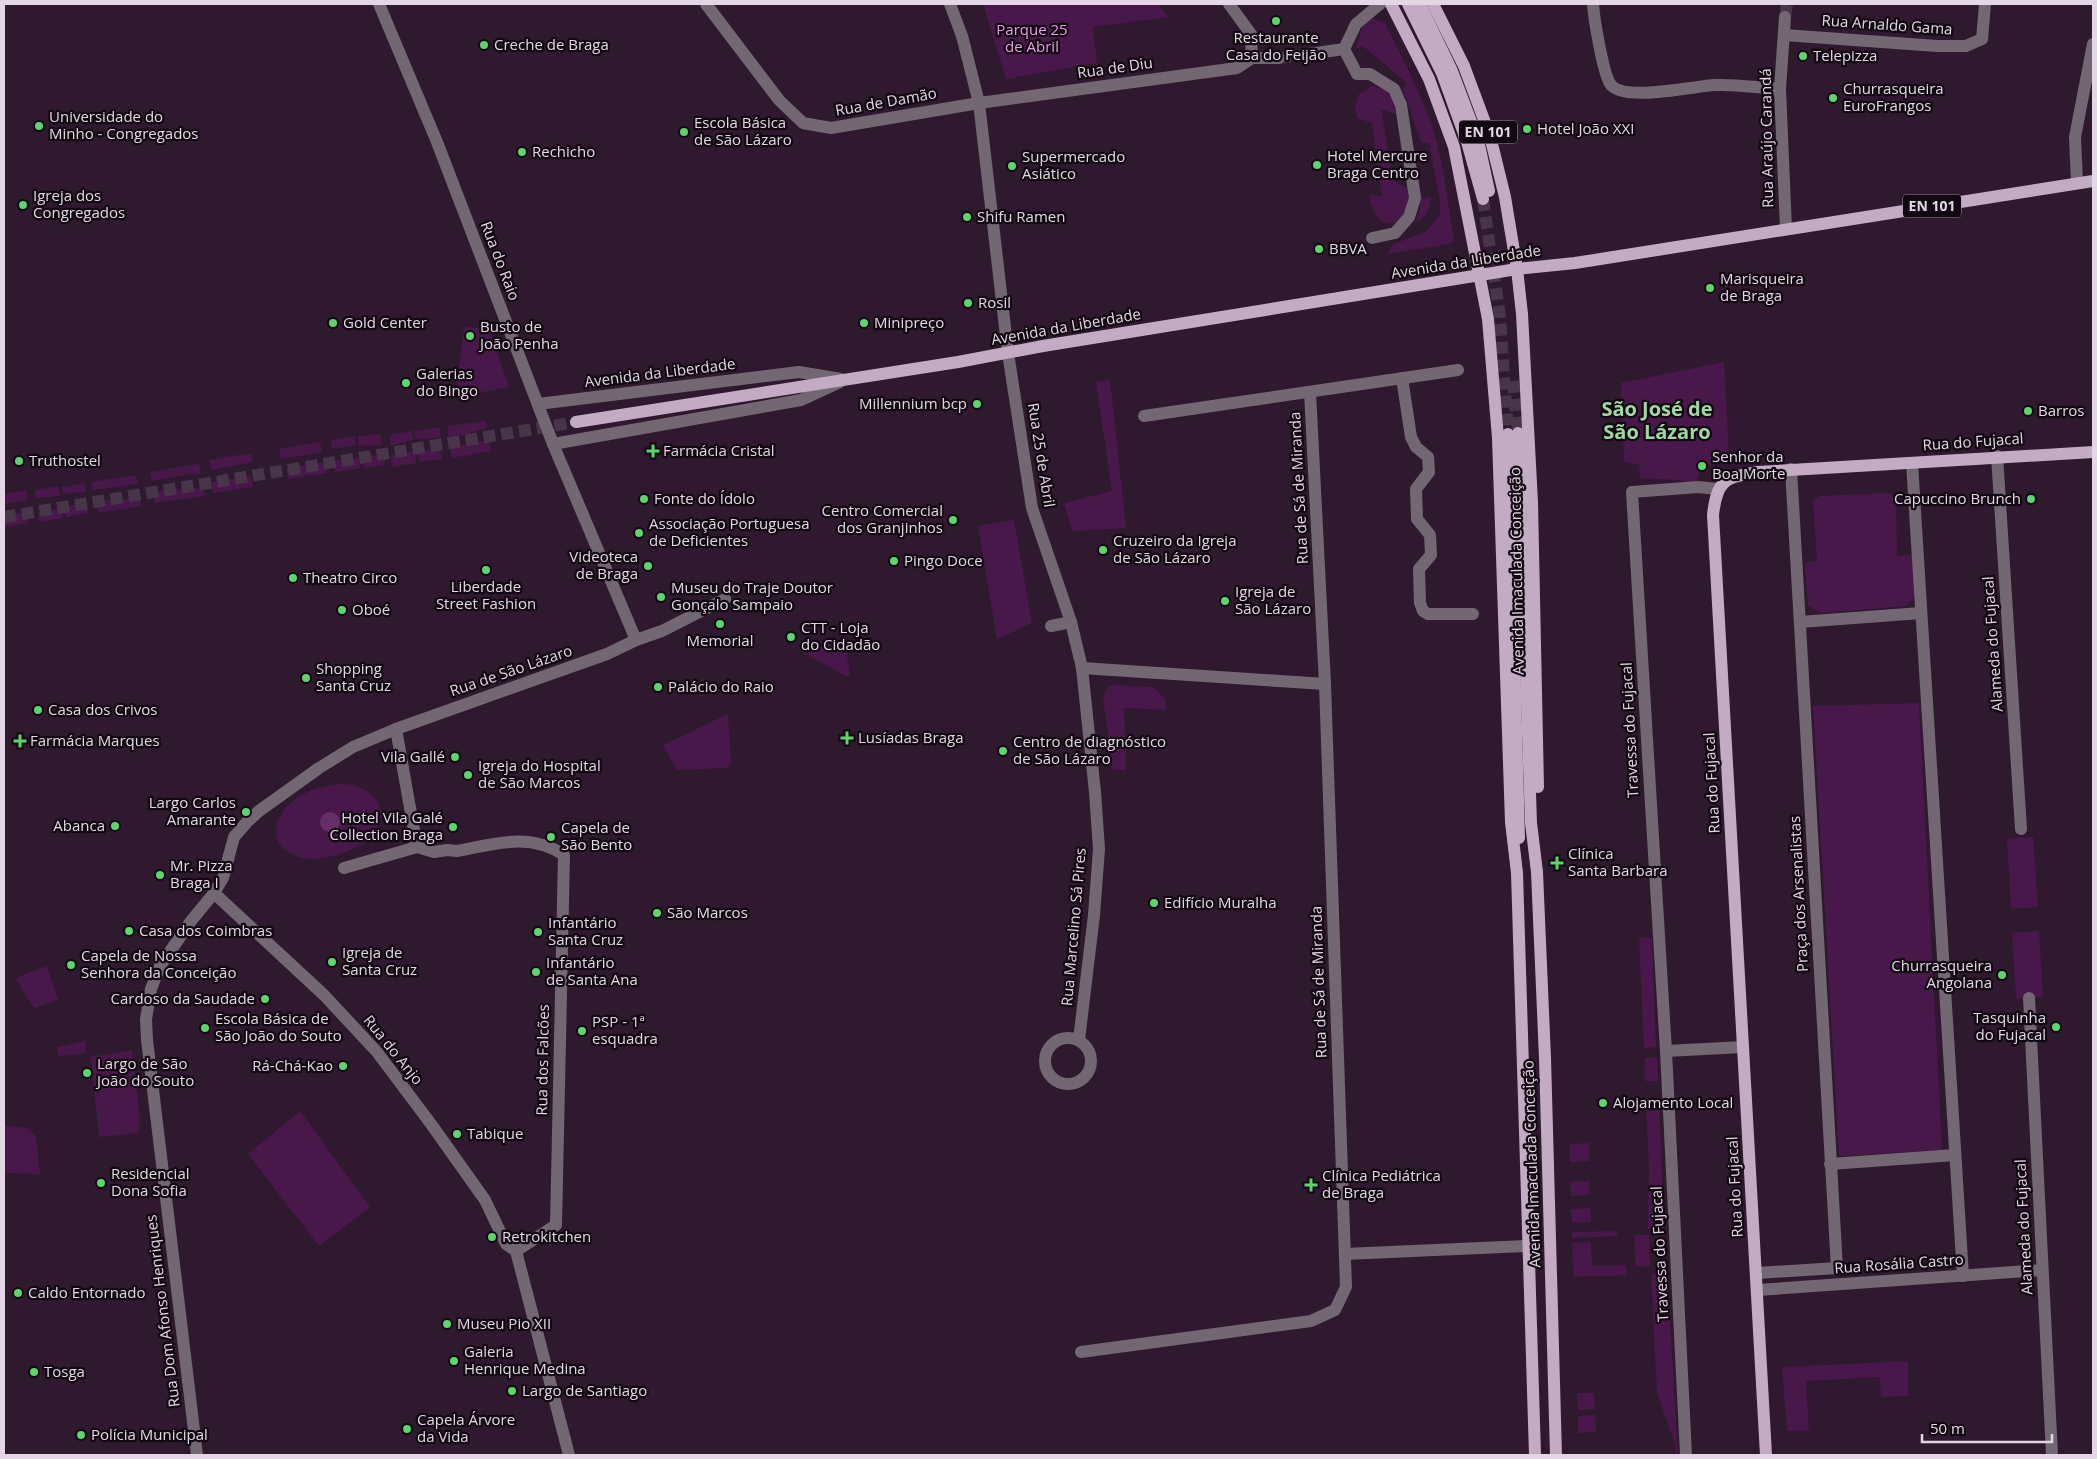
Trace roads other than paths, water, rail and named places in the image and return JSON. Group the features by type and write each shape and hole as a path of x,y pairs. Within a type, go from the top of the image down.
{"main road":[{"name":"EN 101","path":"1391,4 1429,79 1454,147 1481,276"},
{"path":"1408,4 1442,74 1486,198 1478,140 1452,71 1420,4"},
{"name":"EN 101","path":"1433,4 1464,66 1490,136 1504,197 1516,269"},
{"name":"Avenida da Liberdade","path":"576,422 844,380 1516,269 1575,263 2093,181"},
{"name":"Avenida Imaculada Conceição","path":"1516,269 1522,314 1532,502 1539,827 1537,872"},
{"name":"Avenida Imaculada Conceição","path":"1481,276 1488,319 1498,438 1511,822 1517,873 1535,1455"},
{"name":"Avenida Imaculada Conceição","path":"1517,873 1520,826 1513,433 1531,823 1537,872 1545,1058 1556,1455"},
{"name":"Rua do Fujacal","path":"1766,1455 1713,515 1718,489 1731,477 1791,469 2093,452"}],"street":[{"name":"Rua do Raio","path":"380,4 437,142 553,444 636,640"},
{"name":"Rua de Damão","path":"706,4 779,100 804,123 831,128 979,103"},
{"name":"Rua 25 de Abril","path":"950,4 962,36 979,103 1008,353 1032,508 1071,622 1082,668"},
{"path":"1229,4 1251,34 1252,58"},
{"path":"1344,49 1356,24 1380,4"},
{"path":"1593,4 1599,48 1611,85 1622,93 1676,91 1714,85 1780,89"},
{"name":"Rua Arnaldo Gama","path":"1784,34 1937,46 1966,46 1982,39 1984,4"},
{"name":"Rua Araújo Carandá","path":"1786,17 1780,89 1786,229"},
{"path":"2077,183 2075,137 2093,44"},
{"path":"1309,54 1344,49"},
{"path":"1344,49 1357,74 1370,74 1394,89 1401,104 1415,198 1409,217 1395,233 1372,238"},
{"name":"Rua de Diu","path":"979,103 1237,68 1252,58 1279,58"},
{"path":"1144,416 1458,370"},
{"name":"Avenida da Liberdade","path":"538,404 799,372 844,380"},
{"path":"1402,378 1411,437 1416,447 1428,457 1430,472 1416,489 1417,519 1430,535 1431,555 1419,569 1420,603 1423,611 1428,614 1473,614"},
{"name":"Avenida da Liberdade","path":"553,444 801,400 844,380"},
{"name":"Rua de Sá de Miranda","path":"1081,1352 1311,1321 1335,1310 1346,1287 1325,684 1310,392"},
{"name":"Alameda do Fujacal","path":"1997,456 2021,829"},
{"path":"1912,462 1963,1276"},
{"name":"Praça dos Arsenalistas","path":"1756,1273 1837,1268 1791,469"},
{"name":"Travessa do Fujacal","path":"1686,1455 1666,1051 1632,492 1698,487 1718,489"},
{"name":"Rua de São Lázaro","path":"396,729 607,654 670,627 725,599"},
{"path":"1800,622 1921,613"},
{"path":"1051,626 1071,622"},
{"path":"1082,668 1325,684"},
{"name":"Rua Marcelino Sá Pires","path":"1078,1040 1094,915 1099,850 1082,668"},
{"path":"214,893 223,878 234,837 259,811 353,747 396,729 417,848 344,868"},
{"name":"Rua dos Falcões","path":"417,848 434,852 457,851 522,841 540,843 564,855 556,1225 516,1251"},
{"name":"Rua Dom Afonso Henriques","path":"197,1455 146,1040 146,1019 151,989 160,966 172,946 214,893"},
{"name":"Rua do Anjo","path":"214,893 324,995 377,1052 485,1200 506,1244 516,1251"},
{"name":"Alameda do Fujacal","path":"2029,998 2052,1455"},
{"path":"1666,1051 1743,1047"},
{"path":"1830,1164 1955,1155"},
{"path":"1345,1254 1528,1246"},
{"path":"516,1251 569,1455"},
{"name":"Rua Rosália Castro","path":"1758,1290 2042,1270"}],"tunnel":[{"path":"1785,17 1787,4"},
{"path":"1279,58 1309,54"},
{"path":"1483,199 1500,317 1508,434"},
{"path":"1513,381 1518,433"},
{"path":"4,517 576,422"}],"place":[{"name":"Restaurante Casa do Feijão","path":"1276,21"},
{"name":"Creche de Braga","path":"484,45"},
{"name":"Telepizza","path":"1803,56"},
{"name":"Churrasqueira EuroFrangos","path":"1833,98"},
{"name":"Universidade do Minho - Congregados","path":"39,126"},
{"name":"Hotel João XXI","path":"1527,129"},
{"name":"Escola Básica de São Lázaro","path":"684,132"},
{"name":"Rechicho","path":"522,152"},
{"name":"Hotel Mercure Braga Centro","path":"1317,165"},
{"name":"Supermercado Asiático","path":"1012,166"},
{"name":"Igreja dos Congregados","path":"23,205"},
{"name":"Shifu Ramen","path":"967,217"},
{"name":"BBVA","path":"1319,249"},
{"name":"Marisqueira de Braga","path":"1710,288"},
{"name":"Rosil","path":"968,303"},
{"name":"Gold Center","path":"333,323"},
{"name":"Minipreço","path":"864,323"},
{"name":"Busto de João Penha","path":"470,336"},
{"name":"Galerias do Bingo","path":"406,383"},
{"name":"Millennium bcp","path":"977,404"},
{"name":"Barros","path":"2028,411"},
{"name":"Farmácia Cristal","path":"653,451"},
{"name":"Truthostel","path":"19,461"},
{"name":"Senhor da Boa Morte","path":"1702,466"},
{"name":"Fonte do Ídolo","path":"644,499"},
{"name":"Capuccino Brunch","path":"2031,499"},
{"name":"Centro Comercial dos Granjinhos","path":"953,520"},
{"name":"Associação Portuguesa de Deficientes","path":"639,533"},
{"name":"Cruzeiro da Igreja de São Lázaro","path":"1103,550"},
{"name":"Pingo Doce","path":"894,561"},
{"name":"Videoteca de Braga","path":"648,566"},
{"name":"Liberdade Street Fashion","path":"486,570"},
{"name":"Theatro Circo","path":"293,578"},
{"name":"Museu do Traje Doutor Gonçalo Sampaio","path":"661,597"},
{"name":"Igreja de São Lázaro","path":"1225,601"},
{"name":"Oboé","path":"342,610"},
{"name":"Memorial","path":"720,624"},
{"name":"CTT - Loja do Cidadão","path":"791,637"},
{"name":"Shopping Santa Cruz","path":"306,678"},
{"name":"Palácio do Raio","path":"658,687"},
{"name":"Casa dos Crivos","path":"38,710"},
{"name":"Lusíadas Braga","path":"847,738"},
{"name":"Farmácia Marques","path":"20,741"},
{"name":"Centro de diagnóstico de São Lázaro","path":"1003,751"},
{"name":"Vila Gallé","path":"455,757"},
{"name":"Igreja do Hospital de São Marcos","path":"468,775"},
{"name":"Largo Carlos Amarante","path":"246,812"},
{"name":"Abanca","path":"115,826"},
{"name":"Hotel Vila Galé Collection Braga","path":"453,827"},
{"name":"Capela de São Bento","path":"551,837"},
{"name":"Clínica Santa Barbara","path":"1557,863"},
{"name":"Mr. Pizza Braga I","path":"160,875"},
{"name":"Edifício Muralha","path":"1154,903"},
{"name":"São Marcos","path":"657,913"},
{"name":"Casa dos Coimbras","path":"129,931"},
{"name":"Infantário Santa Cruz","path":"538,932"},
{"name":"Igreja de Santa Cruz","path":"332,962"},
{"name":"Capela de Nossa Senhora da Conceição","path":"71,965"},
{"name":"Infantário de Santa Ana","path":"536,972"},
{"name":"Churrasqueira Angolana","path":"2002,975"},
{"name":"Cardoso da Saudade","path":"265,999"},
{"name":"Tasquinha do Fujacal","path":"2056,1027"},
{"name":"Escola Básica de São João do Souto","path":"205,1028"},
{"name":"PSP - 1ª esquadra","path":"582,1031"},
{"name":"Rá-Chá-Kao","path":"343,1066"},
{"name":"Largo de São João do Souto","path":"87,1073"},
{"name":"Alojamento Local","path":"1603,1103"},
{"name":"Tabique","path":"457,1134"},
{"name":"Residencial Dona Sofia","path":"101,1183"},
{"name":"Clínica Pediátrica de Braga","path":"1311,1185"},
{"name":"Retrokitchen","path":"492,1237"},
{"name":"Caldo Entornado","path":"18,1293"},
{"name":"Museu Pio XII","path":"447,1324"},
{"name":"Galeria Henrique Medina","path":"454,1361"},
{"name":"Tosga","path":"34,1372"},
{"name":"Largo de Santiago","path":"512,1391"},
{"name":"Capela Árvore da Vida","path":"407,1429"},
{"name":"Polícia Municipal","path":"81,1435"}],"district":[{"name":"São José de São Lázaro","path":"1657,420"}],"park label":[{"name":"Parque 25 de Abril","path":"1032,38"}]}
